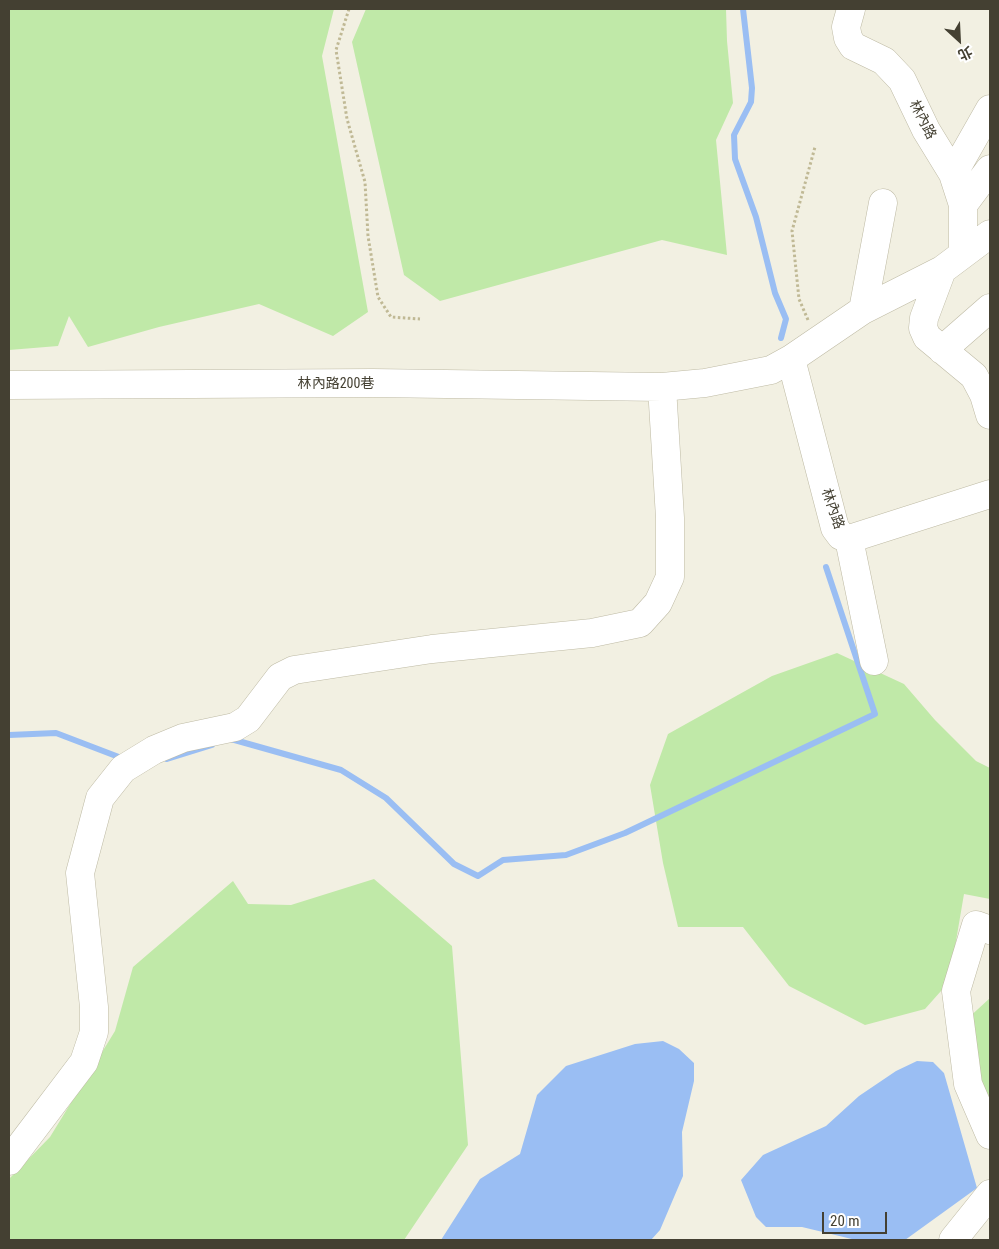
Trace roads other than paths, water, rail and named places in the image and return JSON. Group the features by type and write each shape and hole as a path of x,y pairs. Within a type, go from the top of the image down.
{"street":[{"name":"林內路","path":"851,9 846,27 848,38 853,46 884,61 902,80 926,130 953,174 974,248 924,318 923,328 927,337 974,376 984,395 990,415"},
{"path":"953,174 990,109"},
{"path":"963,204 990,169"},
{"path":"863,310 883,203"},
{"path":"9,1160 84,1062 94,1032 94,1007 80,873 100,798 123,769 147,754 183,738 235,726 248,719 280,677 294,670 432,649 592,633 640,623 658,603 670,578 670,518 662,387 705,382 771,370 791,359 863,310 974,248"},
{"path":"942,350 990,308"},
{"name":"林內路","path":"791,359 835,528 841,536 849,539 990,494"},
{"name":"林內路200巷","path":"9,384 373,384 662,387"},
{"path":"849,539 874,661"},
{"path":"983,928 956,990 968,1084 990,1134"},
{"path":"953,1240 990,1194"}],"water":[{"path":"663,1041 679,1049 694,1063 694,1081 682,1132 683,1176 660,1230 651,1240 441,1240 480,1179 520,1154 537,1095 566,1066 635,1044"},
{"path":"917,1061 933,1062 944,1073 977,1188 905,1240 856,1240 802,1227 766,1227 756,1217 741,1180 763,1155 826,1126 859,1096 896,1071"}],"waterway":[{"path":"743,9 752,88 751,102 734,135 735,159 756,217 775,293 786,319 781,338"},
{"path":"231,739 341,770 386,798 454,864 478,876 503,860 566,855 625,833 875,714 826,567"},
{"path":"9,735 56,733 124,759"},
{"path":"167,759 212,745"}]}
